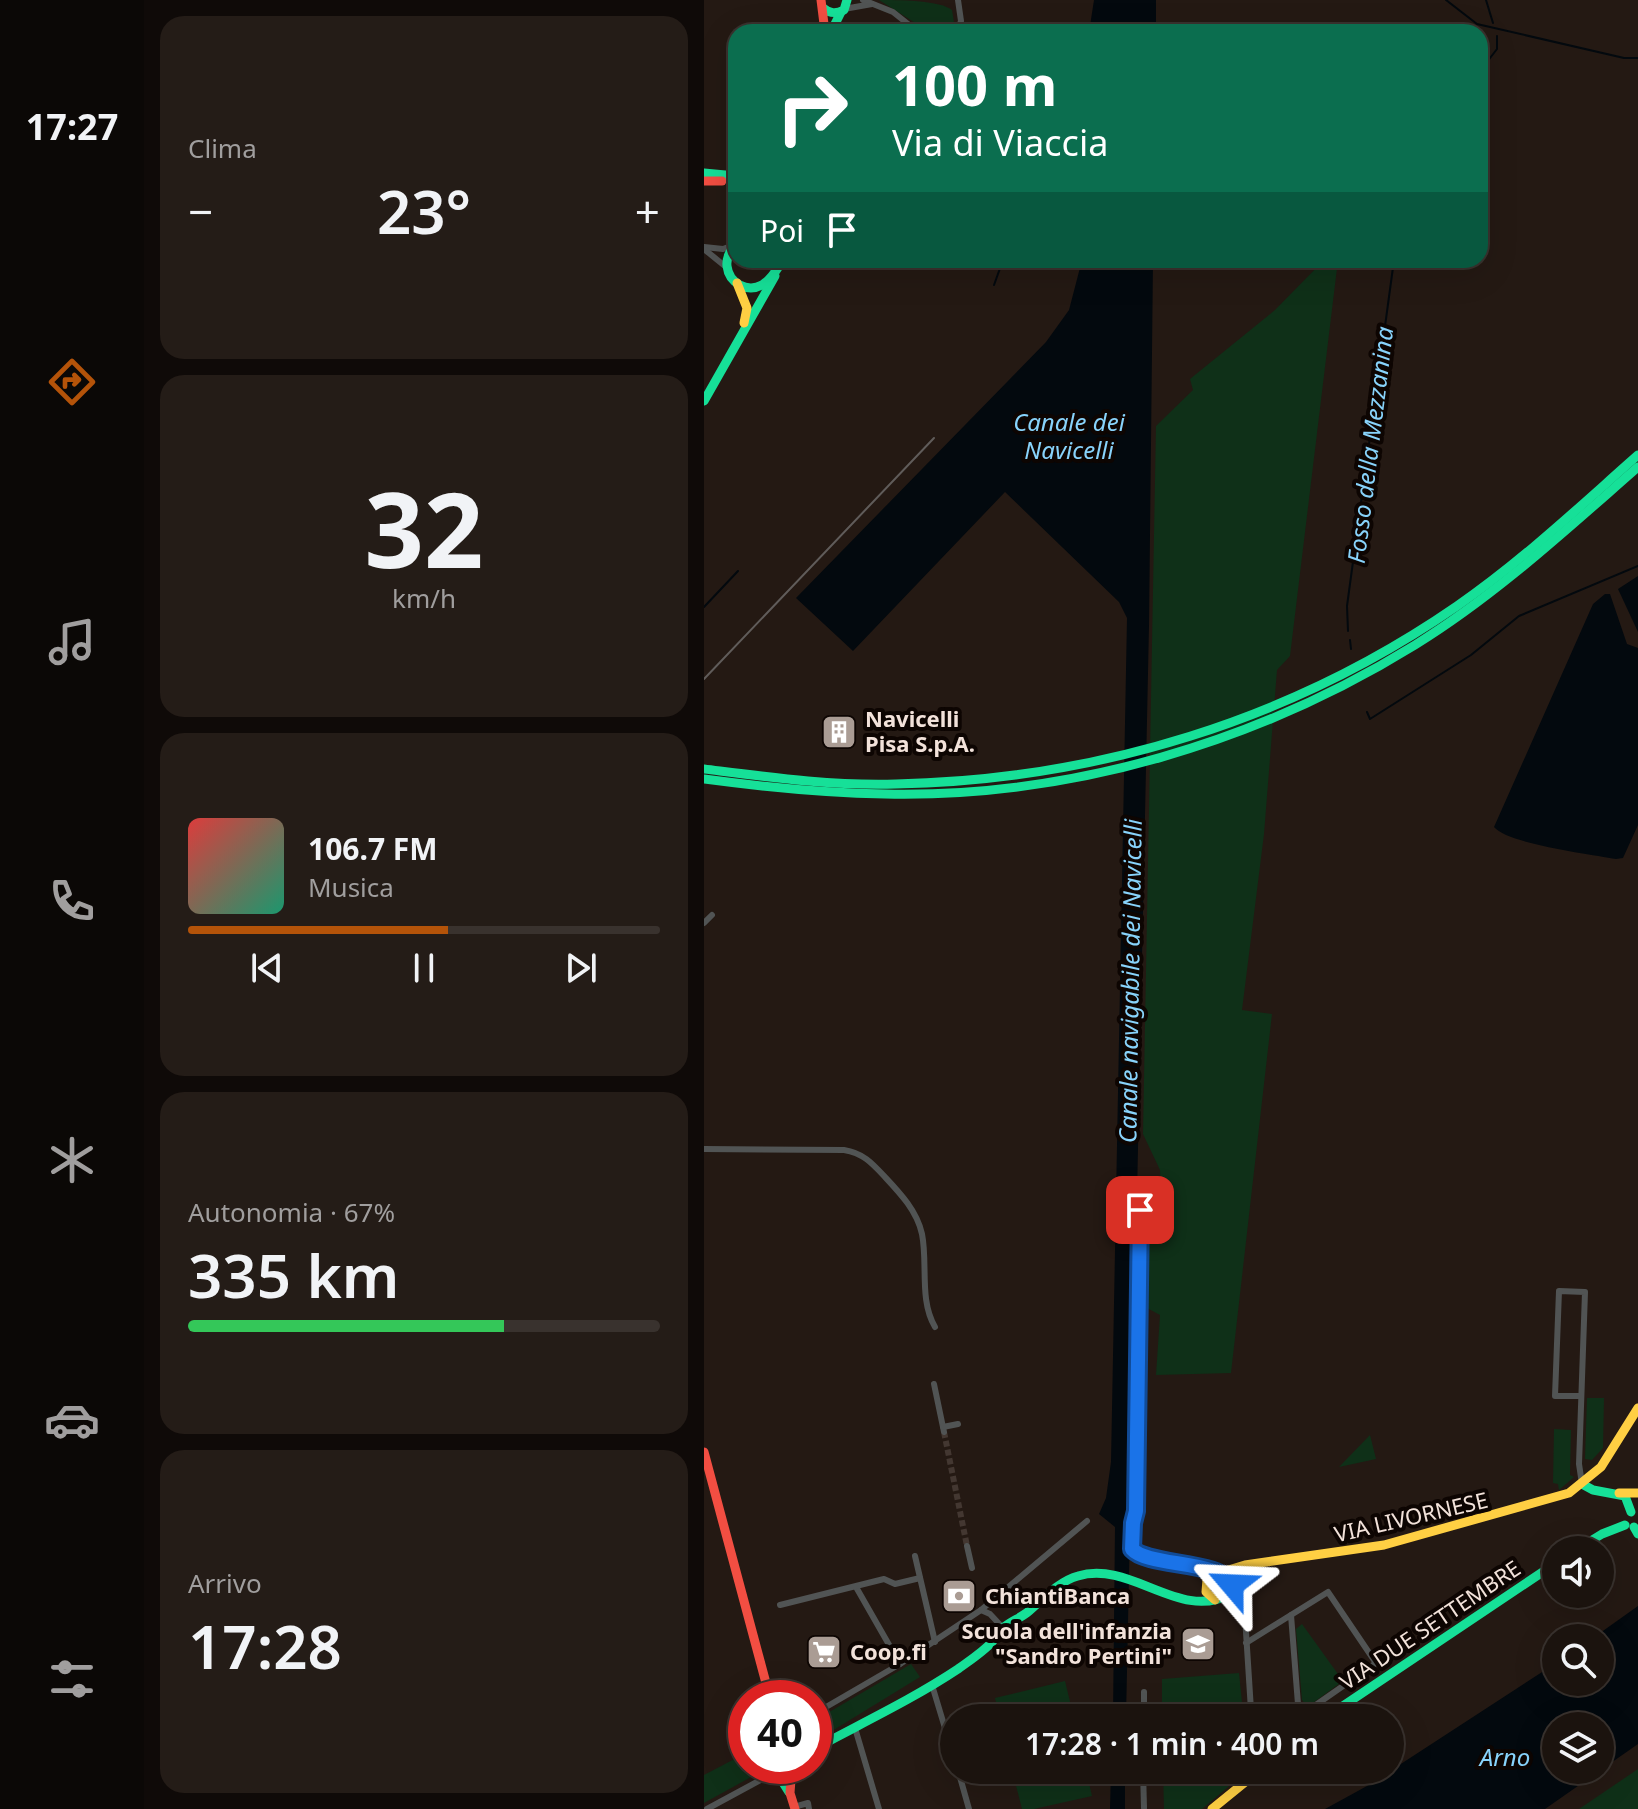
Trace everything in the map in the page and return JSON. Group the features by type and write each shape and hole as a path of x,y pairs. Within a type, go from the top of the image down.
{"main road":[{"path":"821,3 833,14 844,7"},
{"path":"821,3 826,24"},
{"path":"833,24 844,7"},
{"path":"704,178 728,179"},
{"path":"728,254 728,269 747,308 742,334"},
{"path":"704,401 779,268"},
{"path":"737,283 746,288 759,288 775,276"},
{"path":"704,769 831,784 929,785 1012,778 1078,767 1165,746 1312,695 1434,622 1512,564 1638,455"},
{"path":"704,779 777,790 886,796 944,794 1036,785 1100,773 1231,734 1397,656 1478,603 1638,467"},
{"name":"VIA LIVORNESE","path":"1218,1574 1244,1566 1384,1545 1566,1494 1582,1484 1608,1458 1638,1408"},
{"path":"704,1452 765,1680"},
{"path":"1582,1484 1593,1490 1638,1493"},
{"path":"1616,1493 1626,1497 1635,1513 1623,1518 1634,1528"},
{"path":"1599,1536 1634,1528"},
{"path":"832,1740 932,1685 975,1656 1003,1628 1020,1619 1069,1579 1087,1573 1101,1573 1141,1582 1189,1601 1224,1599 1230,1594 1244,1566"},
{"name":"VIA DUE SETTEMBRE","path":"1346,1704 1542,1572"},
{"path":"735,1574 735,1586 758,1680"},
{"path":"1189,1601 1218,1574 1229,1579 1232,1585"},
{"path":"1206,1584 1209,1595 1224,1599"},
{"path":"782,1784 792,1803"},
{"path":"1212,1809 1243,1784"}],"street":[{"path":"863,0 893,12 908,24"},
{"path":"958,0 960,24"},
{"path":"844,7 872,4"},
{"path":"704,248 728,246"},
{"path":"704,248 728,269"},
{"path":"704,923 712,915"},
{"path":"704,1149 844,1150 869,1160 905,1199 919,1225 927,1304 935,1327"},
{"path":"1141,1181 1136,1511 1132,1549 1149,1558 1187,1564 1218,1574"},
{"path":"1581,1396 1555,1396 1559,1291 1585,1292 1579,1471 1582,1484"},
{"path":"934,1384 943,1430 958,1424"},
{"path":"832,1704 900,1664 981,1610 1087,1521"},
{"path":"967,1546 972,1568"},
{"path":"915,1556 935,1642"},
{"path":"1198,1569 1206,1584"},
{"path":"780,1605 884,1579 895,1584 920,1578"},
{"path":"1232,1585 1242,1596 1251,1704"},
{"path":"856,1587 900,1664"},
{"name":"VIA DUE SETTEMBRE","path":"1246,1643 1328,1592 1376,1663 1318,1704"},
{"path":"1224,1599 1242,1596"},
{"path":"1224,1599 1244,1617"},
{"path":"981,1610 990,1614 1003,1628"},
{"name":"VIA DUE SETTEMBRE","path":"1291,1615 1298,1704"},
{"path":"932,1685 940,1712"},
{"path":"1144,1692 1144,1704"},
{"path":"855,1728 879,1809"},
{"path":"707,1809 753,1784"},
{"path":"962,1784 969,1809"},
{"path":"1143,1784 1144,1809"},
{"path":"726,1798 728,1809"},
{"path":"792,1803 808,1803 809,1809"}],"green space":[{"path":"879,0 917,1 952,10 953,24 917,24"},
{"path":"1316,268 1337,268 1290,656 1277,670 1264,834 1242,1010 1272,1014 1231,1373 1156,1375 1160,1315 1145,1307 1145,1247 1150,1222 1162,1215 1160,1170 1143,1134 1156,426 1193,390 1190,379 1275,310"},
{"path":"1587,1398 1604,1398 1603,1448 1592,1460 1585,1459"},
{"path":"1554,1429 1571,1430 1570,1475 1574,1477 1559,1490 1558,1484 1553,1483"},
{"path":"1370,1435 1376,1459 1339,1467"},
{"path":"1302,1624 1343,1681 1311,1704 1305,1704 1302,1700 1296,1629"},
{"path":"911,1664 920,1677 832,1731 832,1710"},
{"path":"1239,1673 1242,1704 1162,1704 1162,1679"},
{"path":"1065,1681 1071,1704 996,1704 995,1698"},
{"path":"728,1762 728,1784 738,1784 704,1803 704,1775"},
{"path":"1638,1769 1638,1809 1579,1809"},
{"path":"1016,1784 1089,1784 1092,1796 1022,1809"},
{"path":"1163,1784 1231,1784 1202,1809 1164,1809"}],"water":[{"path":"1094,0 1156,0 1156,24 1090,24"},
{"name":"Canale dei Navicelli","path":"1080,268 1153,268 1149,625 1126,1704 1113,1704 1115,1527 1099,1514 1106,1498 1111,1462 1127,618 1119,602 1005,492 853,651 796,598 1046,342 1069,310"},
{"path":"1638,576 1638,632 1618,589"},
{"path":"1605,594 1610,594 1627,644 1638,648 1638,825 1623,858 1616,859 1532,843 1502,833 1494,827 1593,604"},
{"name":"Arno","path":"1638,1606 1638,1744 1614,1761 1614,1712 1542,1712 1542,1784 1581,1784 1545,1809 1325,1809 1370,1784 1404,1784 1404,1762 1542,1672 1542,1696 1614,1696 1613,1624"},
{"path":"1111,1784 1125,1784 1125,1809 1110,1809"}],"waterway":[{"name":"Fosso della Mezzanina","path":"1446,0 1477,24"},
{"name":"Fosso della Mezzanina","path":"1486,0 1493,23"},
{"name":"Fosso della Mezzanina","path":"1488,27 1624,58 1638,58"},
{"name":"Fosso della Mezzanina","path":"1488,61 1497,49 1497,36"},
{"path":"994,285 1000,268"},
{"name":"Fosso della Mezzanina","path":"1348,631 1347,606 1393,268"},
{"path":"1367,712 1370,719 1471,655 1519,616 1638,566"},
{"path":"704,607 738,571"},
{"path":"1350,640 1351,649"}],"tunnel":[{"path":"944,1432 967,1546"}],"railway":[{"path":"704,679 934,438"}],"traffic: fast":[{"path":"823,8 836,13 844,10 847,0"},
{"path":"835,24 841,12"},
{"path":"704,173 728,175"},
{"path":"728,257 728,272 735,282 745,287 766,283 778,268"},
{"path":"704,401 775,276"},
{"path":"704,769 848,784 971,780 1045,771 1118,756 1190,736 1260,711 1328,681 1394,646 1457,606 1504,571 1638,455"},
{"path":"704,779 839,792 955,793 1024,786 1093,774 1227,736 1292,710 1355,679 1445,626 1530,560 1638,467"},
{"path":"1582,1484 1593,1490 1625,1496 1631,1512"},
{"path":"1599,1536 1625,1525"},
{"path":"1634,1527 1638,1534"},
{"path":"832,1740 958,1669 988,1646 1003,1628 1071,1578 1098,1573 1117,1576 1174,1596 1193,1601 1211,1601 1230,1594 1231,1584 1243,1567"},
{"path":"1346,1704 1542,1572"},
{"path":"784,1784 789,1792"}],"traffic: slow":[{"path":"737,283 747,308 744,323"},
{"path":"1215,1600 1206,1592 1207,1579 1245,1565 1384,1545 1569,1493 1601,1467 1638,1408"},
{"path":"1619,1493 1638,1493"},
{"path":"1212,1809 1243,1784"}],"traffic: jam":[{"path":"821,0 824,24"},
{"path":"704,181 722,181"},
{"path":"704,1452 765,1680"},
{"path":"791,1784 795,1809"}],"place":[{"name":"Navicelli Pisa S.p.A.","path":"839,732"},
{"name":"ChiantiBanca","path":"959,1596"},
{"name":"Scuola dell'infanzia \"Sandro Pertini\"","path":"1198,1644"},
{"name":"Coop.fi","path":"824,1652"}],"route":[{"path":"1140,1210 1136,1511 1132,1549 1149,1558 1223,1574 1232,1585"}],"water label":[{"name":"Canale navigabile dei Navicelli","path":"1131,981"}]}
